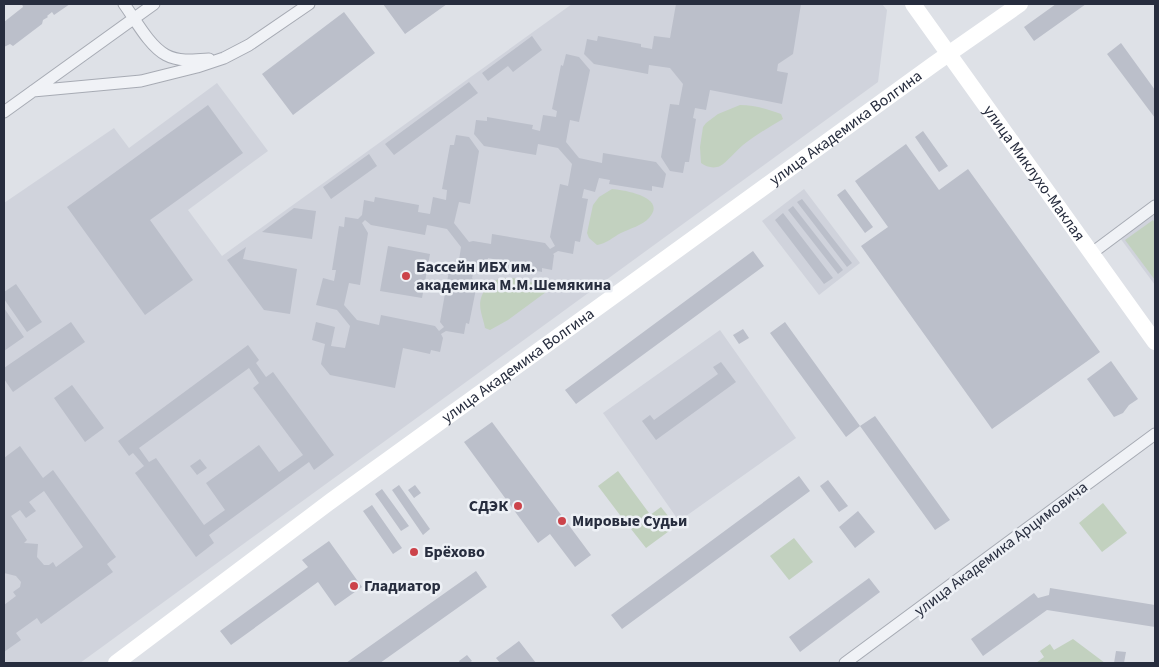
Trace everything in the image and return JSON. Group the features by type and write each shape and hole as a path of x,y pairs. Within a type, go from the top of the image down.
{"street":[{"path":"124,4 155,47 167,56 186,59 224,58"},
{"path":"4,112 154,4"},
{"path":"33,91 141,82 224,58 249,45 309,4"},
{"name":"улица Миклухо-Маклая","path":"914,4 1155,342"},
{"name":"улица Академика Волгина","path":"116,663 332,501 1020,4"},
{"path":"1092,253 1155,206"},
{"name":"улица Академика Арцимовича","path":"845,663 1155,434"}],"shaded area":[{"path":"572,4 882,4 887,10 878,82 80,663 4,663 4,203 114,128 129,148 217,83 268,151 188,210 222,256"},
{"path":"804,189 860,263 819,295 762,221"},
{"path":"1155,212 1155,285 1120,238"},
{"path":"720,330 796,438 679,521 603,413"}],"green space":[{"path":"740,105 771,110 781,114 783,119 748,141 720,166 713,167 701,163 700,147 703,127 718,114"},
{"path":"612,189 642,196 653,205 653,211 643,223 597,245 589,238 587,233 593,205 599,197"},
{"path":"1153,220 1155,223 1155,280 1125,240"},
{"path":"503,278 513,278 542,285 546,288 546,292 508,320 490,330 485,328 481,312 482,295 488,286"},
{"path":"618,471 649,513 629,527 598,486"},
{"path":"1103,503 1127,533 1102,552 1079,523"},
{"path":"661,507 676,526 646,548 631,529"},
{"path":"794,538 813,562 789,580 770,556"},
{"path":"1073,639 1105,663 1036,663 1044,657 1040,651 1050,644 1054,650"}],"building":[{"path":"22,4 70,4 54,15 52,12 43,20 42,24 13,46 10,44 4,47 4,22 23,7"},
{"path":"383,4 447,4 405,34"},
{"path":"676,4 801,4 793,54 778,64 777,71 788,73 782,104 710,90 706,110 695,108 693,118 696,119 689,162 685,162 683,173 670,171 661,157 670,104 679,105 683,84 670,68 649,65 648,74 594,64 584,54 587,39 597,41 598,36 641,44 641,47 652,49 654,36 670,38"},
{"path":"1056,4 1086,4 1034,41 1024,27"},
{"path":"344,12 375,53 293,115 262,74"},
{"path":"532,36 542,50 513,72 508,66 488,81 482,73"},
{"path":"1121,43 1155,90 1155,118 1107,54"},
{"path":"566,54 579,57 590,70 579,122 570,120 566,142 579,158 602,163 603,153 656,162 666,174 663,188 652,186 652,191 609,184 610,180 599,178 595,192 584,189 582,198 588,199 580,242 575,241 573,254 558,251 553,254 552,270 542,268 542,272 497,264 498,260 488,258 486,272 474,270 472,278 477,284 469,324 466,323 464,334 446,331 441,334 443,338 440,352 431,350 430,354 403,348 395,388 330,375 321,364 325,344 312,340 316,322 335,327 331,346 345,348 350,326 337,310 316,305 323,278 334,281 336,270 332,270 339,226 344,227 345,217 358,219 362,215 364,200 374,202 375,197 419,205 418,212 430,214 433,197 446,200 447,190 442,189 450,145 454,145 456,135 469,137 479,151 470,204 459,202 454,223 469,242 491,244 492,234 545,243 550,249 555,246 550,237 560,184 568,186 572,164 558,148 538,144 536,155 484,146 474,134 476,120 487,121 487,117 533,125 532,129 540,131 543,115 556,117 557,111 552,109 561,65 563,66","holes":["365,220 371,225 425,235 427,225 447,229 461,247 458,267 450,265 440,322 444,327 439,331 435,326 381,315 379,325 357,320 344,305 349,283 360,285 368,233 362,223"]},
{"path":"469,82 478,93 394,155 385,144"},
{"path":"208,105 243,153 150,220 193,280 145,315 67,207"},
{"path":"923,131 948,166 939,172 915,137"},
{"path":"906,144 939,190 968,169 1100,352 992,429 861,246 888,227 855,181"},
{"path":"369,154 377,166 331,199 323,187"},
{"path":"845,189 873,227 865,233 837,195"},
{"path":"802,199 852,263 847,267 797,202"},
{"path":"793,206 843,270 838,274 788,210"},
{"path":"294,208 316,211 312,239 262,232"},
{"path":"783,213 833,278 824,284 775,220"},
{"path":"388,246 430,254 422,298 380,291"},
{"path":"246,247 243,259 297,269 290,314 264,310 227,260"},
{"path":"753,251 764,266 576,404 565,390"},
{"path":"16,284 42,322 27,332 4,299 4,292"},
{"path":"4,308 24,337 4,351"},
{"path":"71,322 85,342 13,392 4,379 4,368"},
{"path":"785,322 860,426 846,437 770,333"},
{"path":"743,329 749,338 739,344 733,335"},
{"path":"248,345 259,360 256,363 266,377 273,372 334,455 314,470 309,462 209,535 214,543 196,557 135,473 144,466 133,453 129,456 118,441","holes":["249,368 259,383 253,388 303,455 279,472 259,445 206,483 225,510 204,525 156,458 149,462 139,448"]},
{"path":"1111,361 1138,399 1129,405 1123,413 1114,417 1087,379"},
{"path":"721,362 736,382 656,440 642,421 650,415 654,420 718,374 713,367"},
{"path":"72,385 104,428 85,442 54,398"},
{"path":"875,416 950,520 935,530 860,426"},
{"path":"492,422 591,555 575,567 550,534 538,543 464,442"},
{"path":"20,446 43,478 53,470 116,557 107,564 113,572 41,624 37,618 16,633 21,640 4,652 4,605 16,596 13,592 20,587 21,582 16,576 4,573 4,458","holes":["44,491 83,547 56,567 53,562 49,565 44,565 37,557 38,544 24,543 27,540 11,516 20,510 26,518 36,511 29,502"]},
{"path":"200,459 207,468 197,475 190,466"},
{"path":"799,476 810,491 622,629 611,615"},
{"path":"828,480 848,506 839,512 820,486"},
{"path":"399,485 430,529 423,535 392,490"},
{"path":"415,485 421,493 414,498 408,490"},
{"path":"382,489 409,526 401,531 375,494"},
{"path":"372,505 402,548 393,554 363,511"},
{"path":"858,511 875,532 855,548 839,527"},
{"path":"329,541 362,587 335,606 318,582 231,645 220,631 308,567 302,560"},
{"path":"476,571 487,587 380,663 346,663"},
{"path":"869,578 880,592 800,652 789,637"},
{"path":"1050,588 1155,605 1155,627 1047,610 983,656 971,639 1034,593 1038,598 1049,595"},
{"path":"519,641 536,663 500,663 496,658"},
{"path":"1116,651 1126,652 1124,663 1114,663"},
{"path":"467,655 472,661 460,663 459,661"}],"place":[{"name":"Бассейн ИБХ им. академика М.М.Шемякина","path":"406,276"},
{"name":"СДЭК","path":"518,506"},
{"name":"Мировые Судьи","path":"562,521"},
{"name":"Брёхово","path":"414,552"},
{"name":"Гладиатор","path":"354,586"}]}
